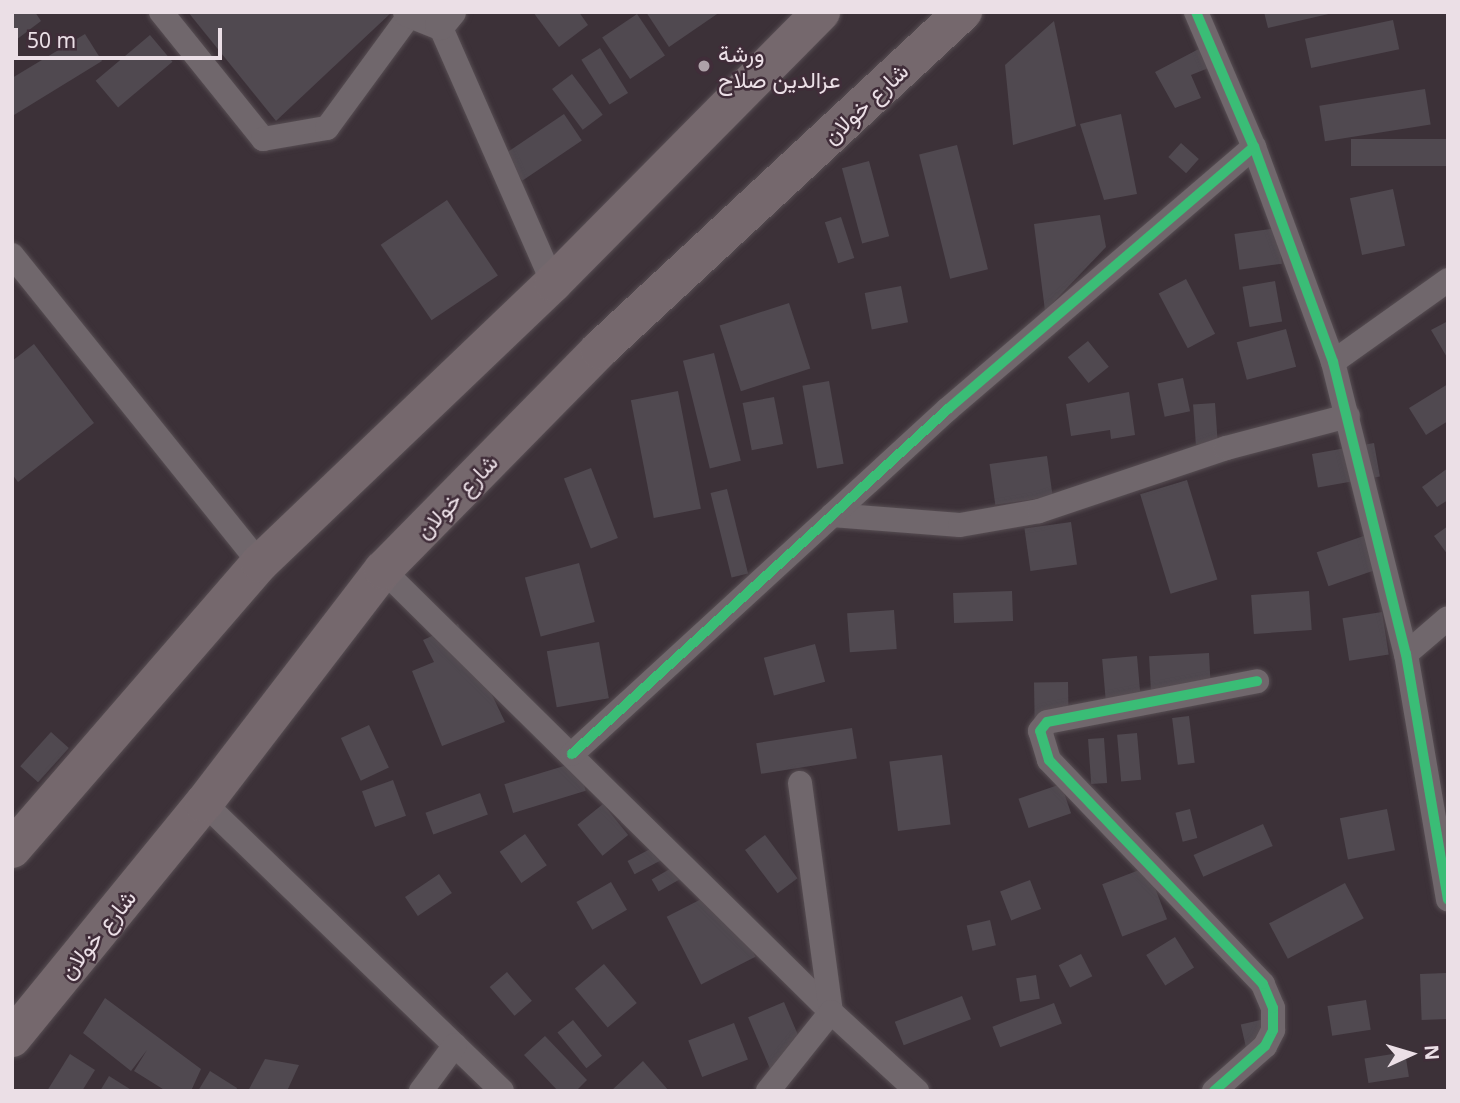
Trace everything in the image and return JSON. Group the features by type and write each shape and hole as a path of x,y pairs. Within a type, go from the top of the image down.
{"main road":[{"path":"12,849 260,562 553,283 821,12"},
{"name":"شارع خولان","path":"12,1038 204,803 383,570 599,350 962,12"}],"street":[{"path":"161,12 263,139 327,128 426,15 553,283"},
{"path":"1196,12 1254,147 1333,362 1406,653 1445,855 1448,899"},
{"path":"572,754 832,515 1254,147"},
{"path":"12,255 260,562"},
{"path":"1333,362 1448,280"},
{"path":"832,515 960,525 1039,511 1226,448 1348,416"},
{"path":"383,570 831,1012 917,1091"},
{"path":"1406,653 1448,618"},
{"path":"1214,1091 1265,1045 1273,1030 1273,1008 1263,984 1049,760 1040,732 1047,722 1256,681"},
{"path":"768,1091 831,1012 800,783"},
{"path":"204,803 502,1091"},
{"path":"421,1091 454,1045"}],"building":[{"path":"12,12 35,12 41,21 12,43"},
{"path":"188,12 392,12 276,121"},
{"path":"533,12 579,12 588,25 559,47"},
{"path":"646,12 720,12 669,47"},
{"path":"1264,12 1333,12 1333,13 1268,28"},
{"path":"637,14 665,55 630,79 602,37"},
{"path":"1393,20 1399,49 1311,68 1305,39"},
{"path":"1054,21 1076,126 1013,145 1005,65"},
{"path":"85,34 102,61 14,115 12,78"},
{"path":"150,35 172,62 118,107 96,81"},
{"path":"1214,41 1221,63 1191,75 1201,98 1175,108 1155,72"},
{"path":"600,48 628,93 609,105 581,60"},
{"path":"572,74 603,115 583,130 552,89"},
{"path":"1425,89 1431,125 1325,141 1319,106"},
{"path":"564,114 582,141 522,181 504,154"},
{"path":"1121,114 1137,194 1104,200 1080,124"},
{"path":"1351,139 1448,139 1448,166 1351,166"},
{"path":"1181,143 1199,159 1186,173 1168,157"},
{"path":"957,145 988,269 950,279 919,154"},
{"path":"869,161 889,236 862,244 842,168"},
{"path":"1393,189 1405,246 1362,255 1350,198"},
{"path":"447,200 498,275 432,320 381,245"},
{"path":"1100,215 1106,247 1045,311 1034,224"},
{"path":"841,217 854,258 838,263 825,222"},
{"path":"1277,228 1282,264 1239,270 1234,234"},
{"path":"1186,279 1215,334 1188,348 1159,294"},
{"path":"1275,281 1282,321 1250,327 1243,287"},
{"path":"901,286 908,322 872,329 865,293"},
{"path":"789,303 810,369 741,391 720,326"},
{"path":"1448,321 1448,359 1431,330"},
{"path":"1286,329 1296,367 1247,380 1237,342"},
{"path":"1088,341 1109,367 1089,383 1068,357"},
{"path":"34,344 94,423 18,482 12,474 12,361"},
{"path":"714,353 741,461 710,468 683,361"},
{"path":"1183,378 1190,411 1165,417 1158,383"},
{"path":"829,381 844,464 817,468 802,386"},
{"path":"1448,384 1448,421 1426,435 1409,408"},
{"path":"678,391 701,509 654,518 631,400"},
{"path":"1129,392 1135,435 1111,439 1110,430 1071,436 1066,404"},
{"path":"774,397 783,444 752,450 743,403"},
{"path":"1215,403 1218,443 1196,444 1193,405"},
{"path":"1374,443 1380,476 1318,487 1312,454"},
{"path":"1047,456 1053,497 995,505 990,464"},
{"path":"591,468 618,538 591,548 564,478"},
{"path":"1448,468 1448,500 1437,507 1422,487"},
{"path":"1187,480 1217,579 1171,594 1140,494"},
{"path":"727,489 748,573 732,578 711,493"},
{"path":"1071,522 1077,565 1030,571 1024,529"},
{"path":"1448,526 1448,555 1434,536"},
{"path":"1381,530 1393,564 1328,586 1317,552"},
{"path":"579,563 595,622 541,636 525,577"},
{"path":"1012,591 1013,621 954,623 953,593"},
{"path":"1309,591 1312,630 1254,634 1251,595"},
{"path":"894,610 897,649 850,652 847,613"},
{"path":"1382,612 1389,654 1349,661 1342,618"},
{"path":"458,624 505,722 442,746 412,671 434,662 423,640"},
{"path":"599,642 609,698 557,707 547,651"},
{"path":"815,644 825,682 774,695 764,658"},
{"path":"1209,653 1211,693 1151,696 1149,656"},
{"path":"1137,656 1141,704 1106,707 1102,659"},
{"path":"1068,682 1069,721 1035,722 1034,683"},
{"path":"1189,716 1195,763 1178,765 1172,718"},
{"path":"369,725 389,768 361,781 341,738"},
{"path":"852,728 857,759 761,774 756,743"},
{"path":"51,732 69,748 38,782 20,766"},
{"path":"1137,733 1141,780 1121,782 1117,735"},
{"path":"1104,738 1107,783 1091,784 1088,739"},
{"path":"942,755 951,824 898,831 889,761"},
{"path":"577,762 586,791 513,813 504,784"},
{"path":"393,780 406,816 375,827 362,791"},
{"path":"1061,784 1071,813 1029,828 1018,799"},
{"path":"480,793 488,815 433,834 425,813"},
{"path":"603,804 628,835 603,856 577,825"},
{"path":"1190,809 1197,838 1183,842 1175,813"},
{"path":"1387,809 1395,850 1348,859 1340,818"},
{"path":"1263,824 1273,846 1203,877 1194,855"},
{"path":"525,834 547,865 521,883 500,852"},
{"path":"765,835 797,878 778,893 745,850"},
{"path":"654,847 661,860 635,874 628,861"},
{"path":"675,866 682,878 659,892 652,880"},
{"path":"1147,867 1167,919 1122,936 1102,884"},
{"path":"439,874 452,893 418,916 405,897"},
{"path":"1030,880 1041,909 1011,920 1000,891"},
{"path":"611,882 627,910 592,930 576,902"},
{"path":"1345,883 1364,918 1288,959 1269,923"},
{"path":"721,889 756,957 701,984 667,917"},
{"path":"990,920 996,945 972,951 967,925"},
{"path":"1175,937 1194,968 1165,986 1146,955"},
{"path":"1081,954 1092,976 1070,988 1059,965"},
{"path":"604,964 637,1003 608,1027 575,988"},
{"path":"507,972 532,1001 515,1016 490,987"},
{"path":"1446,973 1448,1019 1422,1020 1420,974"},
{"path":"1036,975 1040,999 1020,1002 1016,978"},
{"path":"962,996 971,1019 904,1045 895,1022"},
{"path":"105,998 201,1069 191,1091 166,1091 134,1071 147,1050 131,1071 83,1033"},
{"path":"1366,1000 1371,1030 1332,1036 1327,1006"},
{"path":"784,1002 806,1054 770,1069 748,1017"},
{"path":"1054,1003 1062,1024 1000,1047 992,1027"},
{"path":"1269,1018 1277,1052 1249,1059 1241,1025"},
{"path":"573,1020 602,1056 586,1068 557,1033"},
{"path":"734,1023 748,1059 702,1077 688,1041"},
{"path":"545,1036 587,1080 576,1091 558,1091 524,1055"},
{"path":"1405,1052 1409,1077 1368,1083 1365,1058"},
{"path":"70,1054 95,1070 82,1091 47,1091"},
{"path":"265,1059 299,1065 287,1091 248,1091"},
{"path":"643,1061 669,1091 611,1091"},
{"path":"210,1071 237,1088 236,1091 198,1091"},
{"path":"109,1076 133,1091 100,1091"}],"cycle path":[{"path":"1196,12 1254,147 1333,362 1406,654 1448,899"},
{"path":"572,754 948,409 1254,147"},
{"path":"1214,1091 1265,1046 1273,1030 1273,1008 1263,984 1049,760 1040,731 1047,722 1257,681"}],"place":[{"name":"ورشة عزالدين صلاح","path":"704,66"}]}
